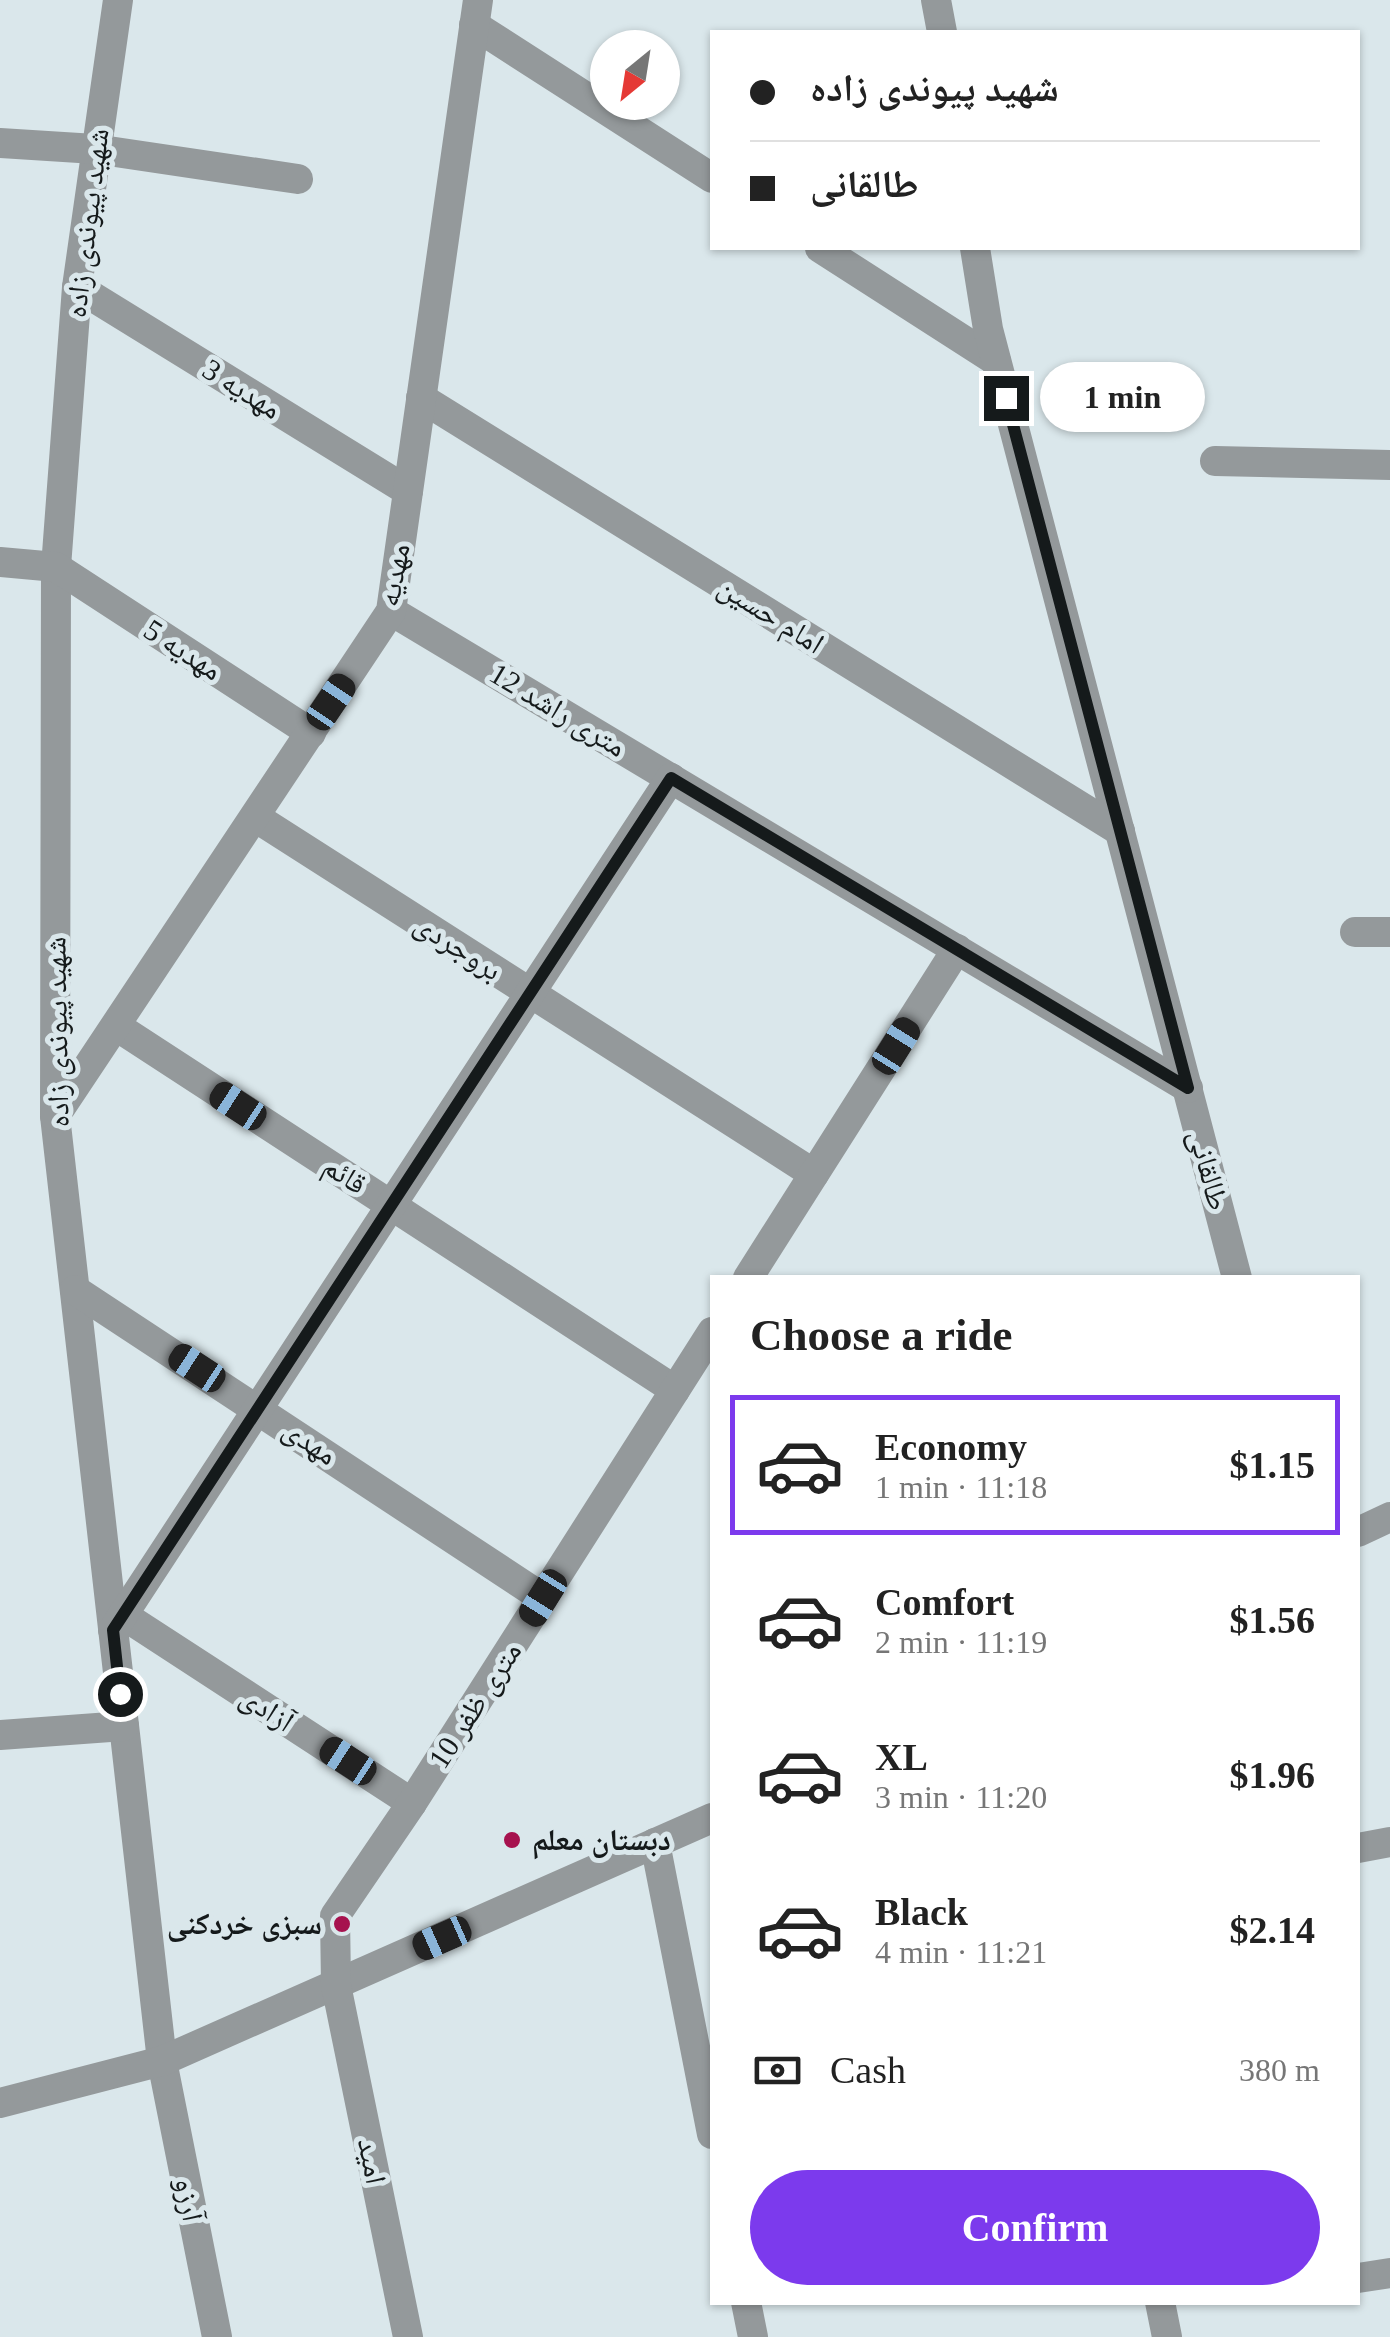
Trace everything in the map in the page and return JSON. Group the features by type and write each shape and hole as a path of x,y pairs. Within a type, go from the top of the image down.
{"street":[{"name":"شهید پیوندی زاده","path":"118,0 77,287 56,567 56,1116 118,1622 124,1726 162,2062"},
{"path":"936,0 942,30"},
{"path":"476,12 710,177"},
{"name":"مهدیه","path":"56,1116 392,611 476,12"},
{"path":"0,142 95,149 298,179"},
{"path":"823,250 996,361"},
{"name":"طالقانی","path":"975,250 996,361 1237,1275"},
{"name":"مهدیه 3","path":"77,287 408,491"},
{"name":"امام حسین","path":"421,398 1120,831"},
{"path":"1215,461 1390,465"},
{"path":"0,562 56,567"},
{"name":"مهدیه 5","path":"56,567 310,733"},
{"name":"12 متری راشد","path":"392,611 1188,1088"},
{"path":"118,1622 671,778"},
{"name":"بروجردی","path":"254,817 814,1174"},
{"path":"1355,932 1390,932"},
{"path":"750,1275 957,950"},
{"name":"قائم","path":"116,1026 675,1390"},
{"name":"مهدی","path":"76,1290 543,1598"},
{"name":"10 متری ظفر","path":"336,1984 335,1916 412,1803 710,1335"},
{"path":"1360,1531 1390,1518"},
{"name":"آزادی","path":"118,1622 412,1803"},
{"path":"0,1736 124,1726"},
{"path":"0,2103 162,2062 710,1819"},
{"path":"1360,1848 1390,1842"},
{"path":"655,1843 710,2124"},
{"name":"امید","path":"336,1984 408,2337"},
{"name":"آرزو","path":"162,2062 217,2337"},
{"path":"1360,2278 1390,2273"},
{"path":"747,2305 753,2337"},
{"path":"1161,2305 1167,2337"}],"place":[{"name":"دبستان معلم","path":"512,1840"},
{"name":"سبزی خردکنی","path":"342,1924"}],"route":[{"path":"120,1694 113,1630 671,778 1188,1088 1006,398"}]}
